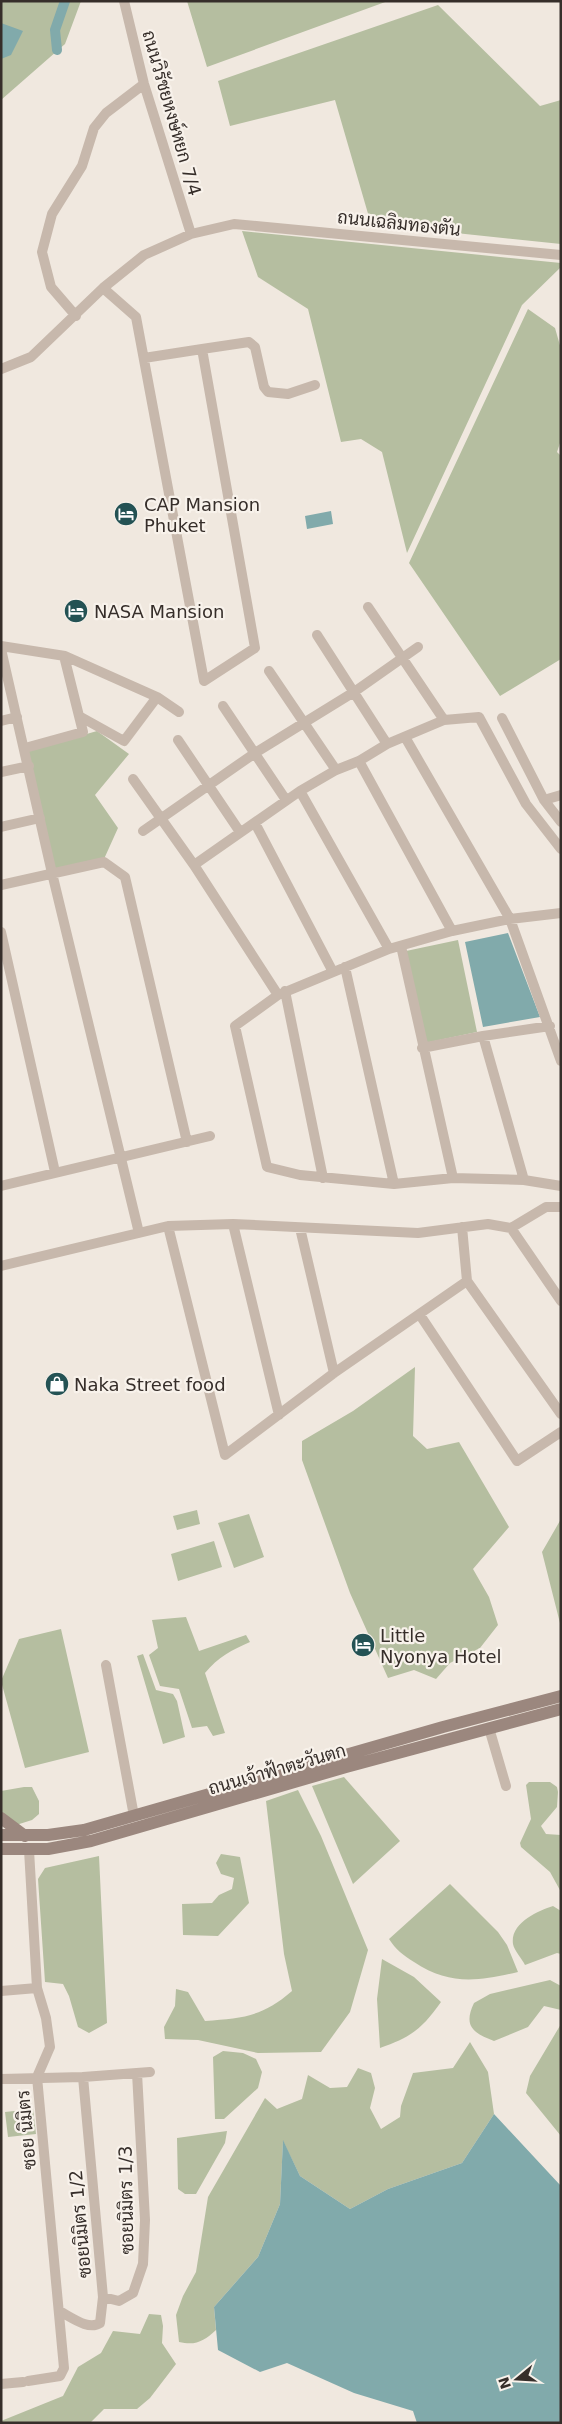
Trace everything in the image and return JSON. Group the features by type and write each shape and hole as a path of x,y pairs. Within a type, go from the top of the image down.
{"main road":[{"name":"ถนนเจ้าฟ้าตะวันตก","path":"1,1836 74,1832 443,1726 561,1696"},
{"name":"ถนนเจ้าฟ้าตะวันตก","path":"1,1849 62,1848 91,1841 346,1767 561,1709"},
{"path":"1,1818 26,1836"}],"street":[{"name":"ถนนวิรัชยหงษ์หยก 7/4","path":"124,1 144,84 190,234"},
{"path":"76,316 52,287 42,252 52,214 82,166 94,128 106,113 144,84"},
{"name":"ถนนเฉลิมทองตัน","path":"1,369 32,357 103,288 144,256 190,234 234,224 261,225 561,255"},
{"path":"103,288 136,317 204,681 255,648 202,349"},
{"path":"144,358 249,342 255,348 264,387 268,392 288,394 316,385"},
{"path":"368,607 444,720"},
{"path":"317,635 388,744"},
{"path":"139,1233 52,873 29,766 3,664 1,647 64,656 157,697 179,712"},
{"path":"143,831 255,753 354,692 418,647"},
{"path":"24,748 82,732 64,656"},
{"path":"270,671 336,770"},
{"path":"79,716 124,741 157,697"},
{"path":"223,706 286,800"},
{"path":"1,721 17,717"},
{"path":"194,865 300,790 336,770 359,762 388,744 444,720 479,717 526,804 561,848"},
{"path":"502,718 544,800 561,822"},
{"path":"405,737 510,919 561,1060"},
{"path":"178,740 240,832"},
{"path":"359,762 452,931"},
{"path":"1,772 29,766"},
{"path":"133,779 281,993 323,1178"},
{"path":"300,790 389,949"},
{"path":"544,800 561,795"},
{"path":"1,827 40,818"},
{"path":"255,823 333,972"},
{"path":"1,884 104,862 125,878 187,1142"},
{"path":"561,913 510,919 452,931 389,949 281,993 235,1026 267,1167 300,1175 394,1184 452,1178 524,1180 561,1186"},
{"path":"1,932 55,1172"},
{"path":"401,946 452,1178"},
{"path":"344,967 394,1184"},
{"path":"422,1048 550,1026"},
{"path":"483,1036 524,1180"},
{"path":"1,1186 210,1136"},
{"path":"1,1266 168,1226 233,1224 418,1233 488,1224 510,1228 546,1207 561,1207"},
{"path":"233,1224 279,1415"},
{"path":"168,1226 225,1455 334,1373 467,1281"},
{"path":"462,1227 467,1281 561,1414"},
{"path":"300,1228 334,1373"},
{"path":"510,1228 561,1301"},
{"path":"420,1315 517,1461 561,1432"},
{"path":"106,1665 134,1816"},
{"path":"489,1728 506,1786"},
{"name":"ซอย นิมิตร","path":"1,2384 53,2378 63,2373 38,2078 50,2047 46,2018 37,1988 29,1850"},
{"path":"1,1991 37,1988"},
{"name":"ซอยนิมิตร 1/3","path":"103,2297 119,2301 133,2293 143,2264 145,2220 137,2072"},
{"path":"1,2079 83,2077 150,2072"},
{"name":"ซอยนิมิตร 1/2","path":"59,2311 90,2326 96,2326 100,2323 103,2297 83,2077"}],"green space":[{"path":"1,1 81,1 65,44 1,100"},
{"path":"187,1 388,1 207,67"},
{"path":"438,5 540,106 561,100 561,244 371,224 335,100 230,126 218,81"},
{"path":"242,231 561,263 561,267 522,305 407,553 382,452 361,439 341,442 308,309 258,277"},
{"path":"528,309 555,328 561,349 561,440 557,452 561,456 561,659 500,696 409,563"},
{"path":"97,731 129,754 95,795 118,828 104,859 54,870 28,751"},
{"path":"458,940 477,1032 425,1043 406,951"},
{"path":"415,1367 413,1436 427,1449 459,1442 509,1527 473,1569 489,1597 498,1625 480,1648 450,1663 436,1679 414,1670 388,1678 350,1593 302,1460 302,1441 353,1411"},
{"path":"197,1510 200,1524 177,1530 173,1516"},
{"path":"249,1514 264,1557 234,1568 218,1523"},
{"path":"561,1519 561,1627 542,1552"},
{"path":"214,1541 222,1567 178,1581 171,1554"},
{"path":"186,1617 199,1651 246,1635 250,1642 226,1654 205,1673 225,1733 213,1736 207,1726 192,1728 179,1689 160,1686 149,1655 158,1648 152,1620"},
{"path":"61,1629 89,1752 25,1768 1,1681 19,1639"},
{"path":"143,1654 156,1690 173,1694 177,1701 185,1737 163,1744 137,1656"},
{"path":"344,1777 400,1841 353,1884 312,1786"},
{"path":"529,1782 550,1782 557,1787 557,1807 541,1826 546,1834 561,1835 561,1892 550,1872 521,1847 520,1843 531,1819 526,1785"},
{"path":"32,1787 39,1801 39,1814 32,1820 13,1826 1,1813 1,1791"},
{"path":"298,1790 321,1836 368,1950 350,2012 321,2052 258,2053 198,2040 165,2039 164,2027 175,2006 176,1989 188,1992 205,2021 252,2015 281,2000 292,1991 284,1954 266,1801"},
{"path":"221,1854 240,1857 249,1903 218,1936 183,1935 182,1904 212,1903 219,1895 232,1889 234,1878 221,1874 216,1863"},
{"path":"99,1856 107,2023 89,2033 78,2027 69,1996 63,1984 45,1982 38,1879 45,1868"},
{"path":"450,1884 498,1932 507,1945 518,1972 490,1978 452,1978 427,1970 403,1955 392,1943 389,1939"},
{"path":"553,1906 561,1911 561,1954 557,1953 525,1965 513,1944 516,1930 526,1919"},
{"path":"382,1959 414,1977 441,2002 422,2026 408,2036 380,2048 377,1999"},
{"path":"550,1980 561,1986 561,2010 544,2006 528,2027 494,2041 480,2035 472,2028 470,2018 474,2003 490,1994"},
{"path":"561,2024 561,2136 526,2093 530,2076"},
{"path":"470,2042 488,2072 494,2114 462,2163 388,2189 350,2209 300,2176 283,2141 280,2204 258,2257 214,2307 216,2330 199,2342 179,2342 176,2315 183,2296 196,2272 208,2197 265,2098 277,2109 302,2099 308,2075 330,2088 347,2087 358,2068 371,2073 375,2088 370,2108 381,2129 400,2117 401,2106 413,2073 453,2068"},
{"path":"223,2051 243,2053 256,2059 262,2072 258,2088 224,2119 215,2119 213,2057"},
{"path":"33,2109 36,2134 8,2137 5,2112"},
{"path":"227,2131 225,2143 196,2194 185,2194 178,2189 177,2138"},
{"path":"149,2314 161,2315 163,2326 162,2343 176,2364 150,2398 137,2409 104,2409 90,2423 1,2423 1,2421 63,2396 78,2367 101,2353 113,2331 140,2334"}],"water":[{"path":"1,23 23,31 11,55 1,59"},
{"path":"331,511 333,524 307,529 305,516"},
{"path":"508,933 540,1017 483,1027 465,942"},
{"path":"494,2114 561,2186 561,2423 417,2423 413,2411 354,2393 287,2363 260,2372 218,2350 214,2307 258,2257 280,2204 283,2140 300,2176 350,2209 388,2189 462,2163"}],"waterway":[{"path":"57,50 55,30 65,1"}],"place":[{"name":"CAP Mansion Phuket","path":"126,514"},
{"name":"NASA Mansion","path":"76,611"},
{"name":"Naka Street food","path":"57,1384"},
{"name":"Little Nyonya Hotel","path":"363,1645"}]}
